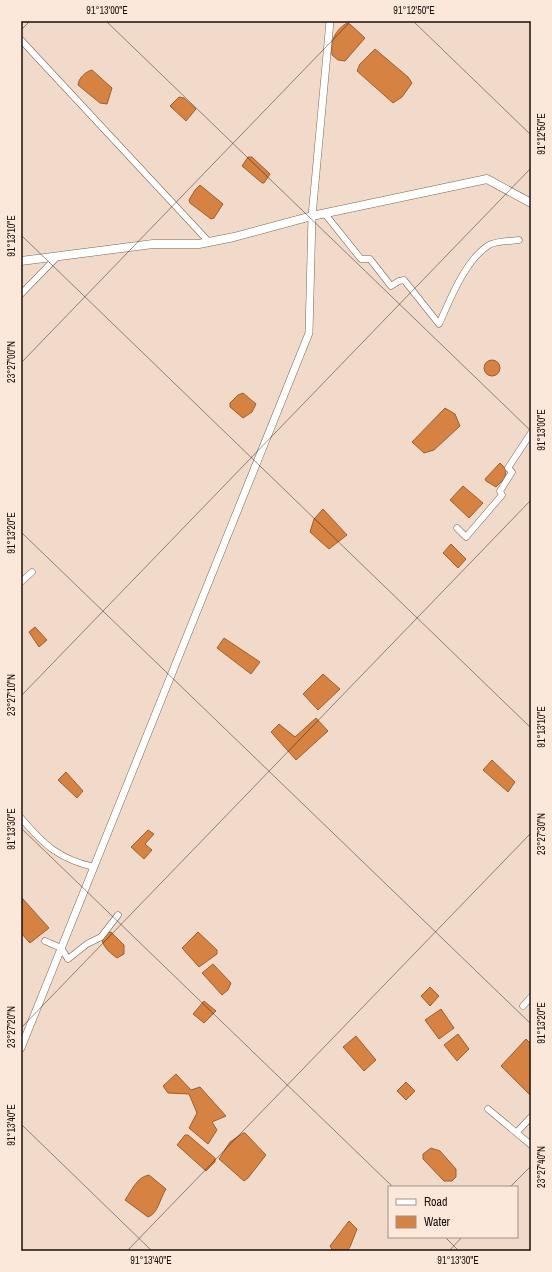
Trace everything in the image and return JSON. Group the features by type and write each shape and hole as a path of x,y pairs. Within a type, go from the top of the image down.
{"main road":[{"path":"21,261 153,244 199,244 234,237 312,216 487,179 531,203"}],"street":[{"path":"21,1048 309,333 312,216 330,21"},
{"path":"21,40 209,242"},
{"path":"325,214 361,259 370,259 391,286 404,280 439,324 461,276 477,257 489,245 519,240"},
{"path":"21,294 58,256"},
{"path":"457,528 466,537 502,495 500,491 512,472 508,468 531,433"},
{"path":"21,582 32,572"},
{"path":"21,818 57,854 80,864 94,867"},
{"path":"45,941 61,948 68,959 87,944 101,937 118,915"},
{"path":"523,1006 531,996"},
{"path":"488,1109 531,1145"},
{"path":"517,1132 531,1117"}],"water":[{"path":"347,23 365,38 345,61 338,60 332,55 334,36 339,29"},
{"path":"375,49 408,77 412,83 402,97 393,103 357,71 360,64"},
{"path":"92,70 112,88 107,104 100,103 78,85 79,80 87,72"},
{"path":"179,97 184,98 196,109 186,121 170,106"},
{"path":"248,157 252,157 270,174 264,183 262,183 242,166"},
{"path":"200,185 223,204 214,218 211,219 190,203 189,200"},
{"path":"489,360 495,360 500,365 498,374 495,376 489,376 484,371 484,365"},
{"path":"243,393 256,404 252,412 243,418 230,407 230,403 238,395"},
{"path":"445,408 455,414 460,426 434,450 424,453 412,442"},
{"path":"500,463 506,469 505,478 496,487 485,479"},
{"path":"463,486 483,503 469,518 450,500"},
{"path":"323,509 347,535 329,549 310,532 314,519"},
{"path":"451,544 466,559 458,568 443,553"},
{"path":"35,627 47,640 39,647 29,632"},
{"path":"224,638 260,662 251,674 217,648"},
{"path":"323,674 340,689 318,710 303,694"},
{"path":"316,718 328,731 296,760 271,732 279,724 295,737"},
{"path":"492,760 515,782 508,792 483,770"},
{"path":"66,772 83,791 77,798 58,780"},
{"path":"148,830 154,834 145,844 152,850 144,859 131,847"},
{"path":"22,898 49,928 30,943 21,933"},
{"path":"111,932 124,945 124,954 117,958 108,950 102,940 107,933"},
{"path":"198,932 217,950 217,954 199,967 182,948"},
{"path":"213,964 231,983 228,990 222,995 202,973"},
{"path":"430,987 439,996 430,1006 421,996"},
{"path":"204,1001 216,1011 204,1023 193,1014"},
{"path":"441,1009 454,1028 439,1039 425,1020"},
{"path":"458,1034 469,1049 457,1061 444,1045"},
{"path":"356,1036 376,1060 364,1071 343,1047"},
{"path":"526,1039 531,1044 531,1096 501,1066"},
{"path":"176,1074 191,1090 200,1087 226,1116 212,1122 217,1130 208,1144 189,1128 197,1113 189,1094 168,1093 163,1086"},
{"path":"406,1082 415,1091 406,1100 397,1091"},
{"path":"245,1133 266,1155 244,1181 219,1159 230,1142"},
{"path":"185,1135 188,1135 215,1158 215,1162 206,1171 177,1145"},
{"path":"431,1148 440,1151 456,1169 456,1177 452,1181 444,1181 423,1159 423,1154"},
{"path":"149,1175 166,1189 157,1209 148,1217 125,1200 138,1181"},
{"path":"349,1221 357,1229 350,1247 347,1251 333,1251 330,1246"}]}
